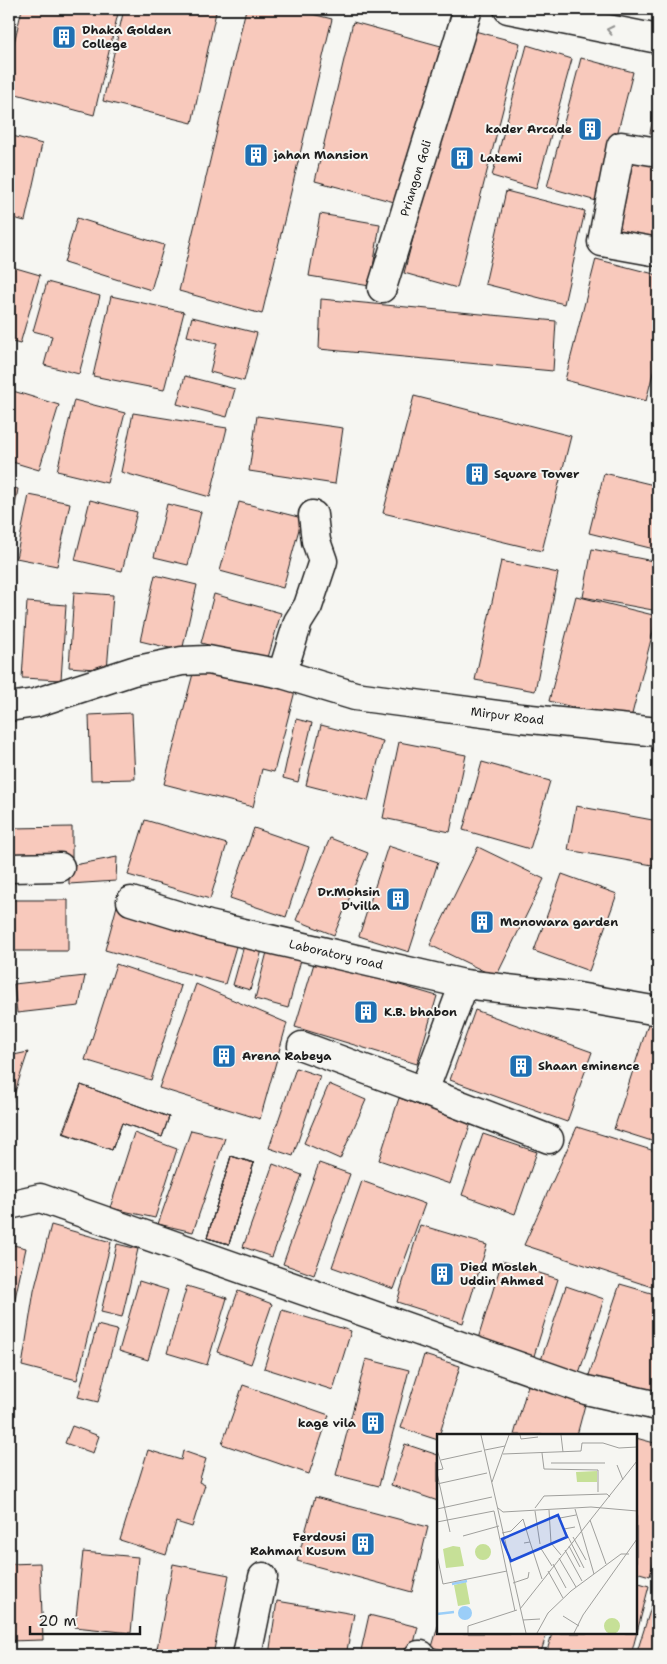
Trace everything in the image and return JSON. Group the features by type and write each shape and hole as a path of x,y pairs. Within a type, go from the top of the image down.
{"main road":[{"name":"Priangon Goli","path":"382,288 468,9"},
{"path":"508,9 658,39"},
{"path":"658,152 621,146 602,242 658,252"},
{"path":"282,674 298,622 308,606 323,561 316,541 313,515"},
{"name":"Mirpur Road","path":"9,706 35,703 133,671 182,661 208,660 282,674 355,696 520,718 658,732"},
{"path":"9,868 60,867"},
{"name":"Laboratory road","path":"131,901 209,925 464,984 578,997 658,1011"},
{"path":"424,1091 464,984"},
{"path":"302,1046 549,1139"},
{"path":"9,1205 40,1198 586,1390 658,1406"},
{"path":"247,1655 263,1577"}],"building":[{"name":"Dhaka Golden College","path":"22,9 119,9 94,115 9,92 9,64"},
{"path":"124,9 203,9 216,12 192,123 103,101"},
{"name":"jahan Mansion","path":"246,9 292,9 332,19 262,314 179,291"},
{"path":"353,22 441,46 402,204 315,181"},
{"name":"Latemi","path":"467,29 520,43 457,288 404,273"},
{"path":"527,45 572,59 536,189 492,176"},
{"name":"kader Arcade","path":"581,58 633,72 600,202 547,187"},
{"path":"658,93 658,135 650,133"},
{"path":"9,135 42,144 25,221 9,217"},
{"path":"621,146 658,152 658,252 602,242"},
{"path":"506,191 585,211 564,304 485,284"},
{"path":"320,214 380,224 370,286 309,276"},
{"path":"77,218 164,245 151,290 64,263"},
{"path":"596,259 658,275 658,353 646,401 565,380"},
{"path":"9,266 40,275 20,344 9,341"},
{"path":"47,282 100,296 79,374 44,365 52,336 33,331"},
{"path":"111,296 184,312 164,390 93,376"},
{"path":"321,299 556,321 553,371 319,349"},
{"path":"192,317 257,333 244,381 210,372 217,343 187,336"},
{"path":"185,376 235,389 227,417 177,404"},
{"path":"13,391 59,405 39,470 9,461 9,406"},
{"name":"Square Tower","path":"414,396 571,436 542,551 383,513"},
{"path":"74,400 125,413 107,483 57,471"},
{"path":"133,413 227,428 210,497 121,472"},
{"path":"257,416 343,428 335,484 249,471"},
{"path":"604,473 658,486 658,550 589,533"},
{"path":"9,487 18,489 9,539"},
{"path":"29,495 70,503 57,566 16,558"},
{"path":"90,500 137,512 122,571 75,560"},
{"path":"239,502 302,518 283,588 220,571"},
{"path":"167,504 201,512 188,565 154,557"},
{"path":"592,549 658,562 658,611 583,597"},
{"path":"501,561 558,573 535,691 475,680"},
{"path":"155,575 197,585 182,651 140,641"},
{"path":"74,592 113,595 107,670 69,667"},
{"path":"214,594 281,613 267,661 201,643"},
{"path":"9,596 12,597 9,619"},
{"path":"576,596 657,616 630,722 549,701"},
{"path":"27,602 66,605 61,680 22,678"},
{"path":"195,666 295,691 274,772 262,769 253,807 164,784"},
{"path":"132,713 135,779 91,780 89,715"},
{"path":"296,719 312,723 298,782 283,778"},
{"path":"321,725 383,741 368,801 306,785"},
{"path":"399,742 466,755 450,832 383,818"},
{"path":"482,762 550,781 530,849 463,830"},
{"path":"576,806 658,821 658,866 568,850"},
{"path":"145,820 227,844 210,899 128,875"},
{"path":"72,827 72,862 13,863 13,828"},
{"path":"254,828 309,847 286,917 230,898"},
{"path":"330,838 368,853 334,935 296,920"},
{"name":"Dr.Mohsin D'villa","path":"388,846 438,862 409,952 359,936"},
{"name":"Monowara garden","path":"478,847 544,879 496,977 430,945"},
{"path":"117,857 116,881 69,884 69,866"},
{"path":"562,874 617,894 589,971 534,951"},
{"path":"9,900 68,900 68,951 9,951"},
{"path":"118,902 239,936 225,984 105,950"},
{"path":"245,942 263,947 250,990 233,985"},
{"path":"268,948 302,956 288,1008 255,999"},
{"name":"K.B. bhabon","path":"315,960 437,996 417,1064 295,1027"},
{"path":"116,964 181,986 151,1080 85,1060"},
{"path":"85,976 79,1006 17,1013 14,984"},
{"name":"Arena Rabeya","path":"196,984 287,1023 260,1119 159,1088"},
{"path":"9,996 12,1018 9,1019"},
{"name":"Shaan eminence","path":"475,1010 592,1052 567,1122 450,1080"},
{"path":"651,1015 658,1017 658,1143 614,1129"},
{"path":"28,1052 9,1110 9,1056"},
{"path":"296,1068 320,1076 293,1156 269,1148"},
{"path":"329,1084 366,1100 340,1159 304,1143"},
{"path":"81,1085 169,1117 162,1137 122,1123 112,1150 62,1133"},
{"path":"81,1085 169,1117 162,1137 122,1123 112,1150 64,1133"},
{"path":"399,1098 471,1123 450,1184 379,1160"},
{"path":"577,1127 658,1152 658,1289 524,1245"},
{"path":"191,1130 225,1138 193,1232 158,1224"},
{"path":"134,1133 177,1149 155,1218 110,1208"},
{"path":"483,1134 537,1152 515,1214 462,1195"},
{"path":"231,1156 254,1163 229,1244 207,1238"},
{"path":"231,1156 254,1163 229,1244 207,1238"},
{"path":"231,1156 254,1163 229,1244 207,1238"},
{"path":"319,1163 350,1174 314,1275 283,1264"},
{"path":"273,1164 302,1175 272,1257 243,1247"},
{"path":"362,1181 425,1204 394,1289 332,1267"},
{"path":"51,1225 111,1242 77,1380 22,1366 34,1291"},
{"name":"Died Mosleh Uddin Ahmed","path":"420,1225 487,1245 463,1323 397,1302"},
{"path":"9,1244 26,1248 9,1326"},
{"path":"117,1244 138,1249 122,1317 101,1312"},
{"path":"502,1261 558,1279 533,1359 477,1342"},
{"path":"139,1281 168,1290 148,1360 119,1351"},
{"path":"620,1284 658,1295 658,1404 588,1378"},
{"path":"187,1286 227,1298 207,1365 167,1353"},
{"path":"566,1286 604,1299 578,1376 540,1363"},
{"path":"238,1291 272,1304 251,1364 217,1352"},
{"path":"282,1310 351,1331 333,1390 264,1368"},
{"path":"97,1325 117,1330 98,1402 78,1397"},
{"path":"424,1355 460,1366 440,1434 437,1434 437,1440 401,1428"},
{"name":"kage vila","path":"366,1359 409,1370 379,1486 336,1475"},
{"path":"243,1385 329,1415 309,1474 222,1444"},
{"path":"528,1385 586,1401 577,1434 514,1434"},
{"path":"72,1426 99,1436 93,1453 65,1443"},
{"path":"637,1438 658,1444 658,1547 650,1576 637,1572"},
{"path":"405,1444 437,1455 437,1501 391,1485"},
{"path":"148,1450 181,1460 183,1451 206,1459 199,1482 205,1485 192,1527 176,1522 166,1555 120,1540"},
{"name":"Ferdousi Rahman Kusum","path":"315,1497 428,1527 412,1592 297,1561"},
{"path":"83,1552 138,1557 131,1633 75,1627"},
{"path":"40,1563 43,1640 9,1641 9,1564"},
{"path":"173,1564 229,1575 213,1655 156,1654"},
{"path":"637,1582 649,1586 637,1632"},
{"path":"658,1585 658,1655 636,1655"},
{"path":"277,1601 354,1614 346,1655 269,1655"},
{"path":"369,1615 418,1627 411,1655 360,1655"},
{"path":"437,1630 437,1634 547,1634 540,1655 461,1655 432,1647"},
{"path":"552,1634 636,1634 631,1655 546,1655"}],"place":[{"name":"Dhaka Golden College","path":"64,37"},
{"name":"kader Arcade","path":"590,129"},
{"name":"jahan Mansion","path":"256,155"},
{"name":"Latemi","path":"462,158"},
{"name":"Square Tower","path":"477,474"},
{"name":"Dr.Mohsin D'villa","path":"398,899"},
{"name":"Monowara garden","path":"482,922"},
{"name":"K.B. bhabon","path":"366,1012"},
{"name":"Arena Rabeya","path":"224,1056"},
{"name":"Shaan eminence","path":"521,1066"},
{"name":"Died Mosleh Uddin Ahmed","path":"442,1274"},
{"name":"kage vila","path":"373,1423"},
{"name":"Ferdousi Rahman Kusum","path":"363,1544"}]}
